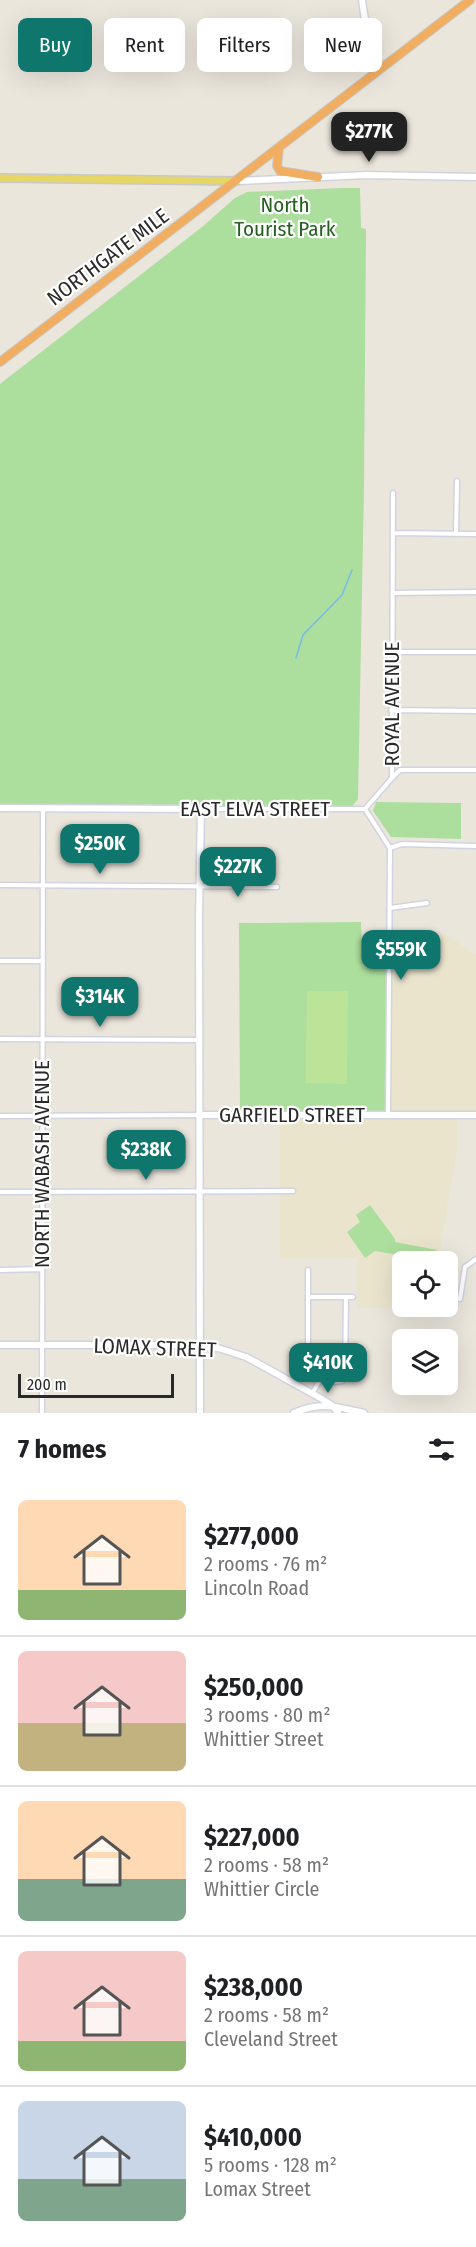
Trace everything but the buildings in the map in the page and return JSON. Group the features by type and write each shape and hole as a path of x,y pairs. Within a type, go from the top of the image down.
{"highway":[{"name":"NORTHGATE MILE","path":"382,68 470,0"},
{"name":"NORTHGATE MILE","path":"0,362 377,72"},
{"path":"279,148 277,166 280,171 318,177"}],"main road":[{"path":"0,178 238,181"}],"street":[{"path":"362,0 364,18"},
{"path":"238,181 366,175 476,177"},
{"path":"456,533 457,481"},
{"name":"ROYAL AVENUE","path":"365,808 392,778 393,493"},
{"path":"393,533 476,534"},
{"path":"393,592 476,592"},
{"path":"392,652 476,652"},
{"path":"391,710 476,711"},
{"path":"392,778 400,770 476,770"},
{"name":"EAST ELVA STREET","path":"0,808 365,808"},
{"name":"NORTH WABASH AVENUE","path":"42,1413 43,808"},
{"path":"365,808 390,848 388,1114"},
{"path":"200,1413 199,886 201,809"},
{"path":"390,848 402,844 476,846"},
{"path":"0,885 277,887"},
{"path":"390,908 427,903"},
{"path":"0,961 42,961"},
{"path":"0,1039 200,1040"},
{"name":"GARFIELD STREET","path":"0,1116 388,1114 476,1116"},
{"path":"0,1192 293,1191"},
{"path":"460,1299 465,1267 476,1259"},
{"path":"0,1270 42,1269"},
{"path":"308,1270 308,1364 321,1378 340,1382 345,1377 346,1297"},
{"path":"308,1297 353,1297"},
{"name":"LOMAX STREET","path":"0,1345 218,1348 246,1357 333,1406"},
{"path":"311,1394 321,1378"},
{"path":"294,1413 314,1406 333,1406 364,1413"},
{"path":"333,1406 338,1413"}],"shaded area":[{"path":"445,934 476,953 476,1115 458,1116 458,1144 440,1251 392,1251 392,1308 357,1308 357,1258 280,1259 280,1115 391,951"}],"green space":[{"name":"North Tourist Park","path":"360,188 361,228 366,229 358,799 350,809 0,808 0,384 202,227 235,198 247,192"},
{"path":"376,802 461,803 461,839 391,837 373,811"},
{"path":"361,922 362,954 391,953 388,1114 240,1115 239,923"},
{"path":"307,991 348,991 347,1084 306,1083"},
{"path":"370,1205 395,1242 437,1251 392,1251 392,1254 375,1251 365,1258 347,1232 360,1222 356,1215"}],"waterway":[{"path":"296,658 303,635 342,595 352,570"}]}
